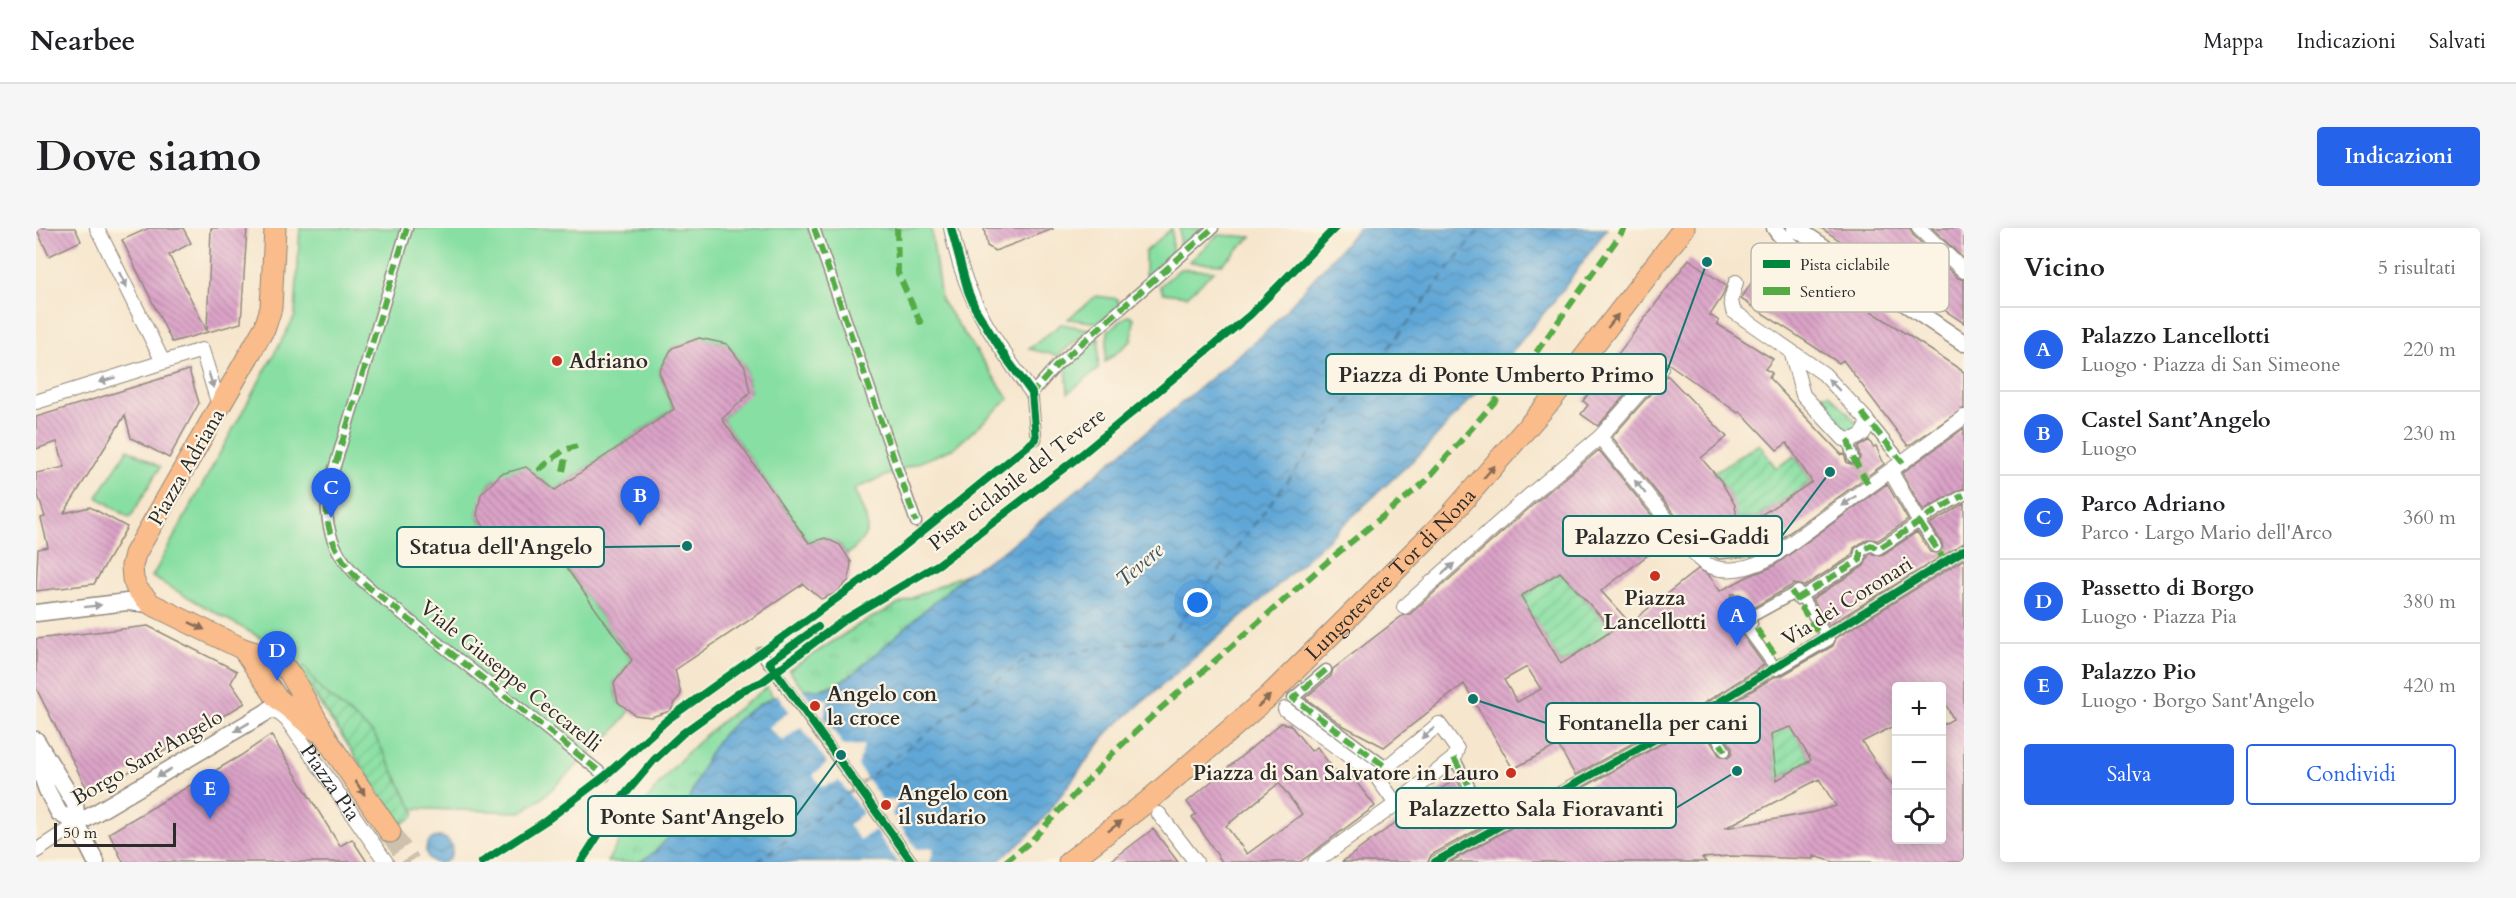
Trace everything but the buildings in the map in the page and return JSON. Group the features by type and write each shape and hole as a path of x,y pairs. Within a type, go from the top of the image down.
{"main road":[{"name":"Piazza Adriana","path":"275,228 270,315 261,336 220,409 135,554 132,566 137,589 151,604 243,649 272,658 289,673"},
{"name":"Lungotevere Tor di Nona","path":"1069,862 1148,801 1248,716 1449,517 1546,408 1684,228"},
{"name":"Piazza Adriana","path":"243,649 270,695"},
{"name":"Piazza Pia","path":"289,673 330,744 390,832"},
{"name":"Piazza Pia","path":"270,695 314,727 330,744"}],"street":[{"path":"97,228 163,362"},
{"name":"Viale Giuseppe Ceccarelli","path":"407,228 327,492 328,531 348,568 605,776"},
{"path":"814,228 916,522"},
{"path":"951,228 968,291 975,308 1006,358 1032,393 1036,439"},
{"path":"1032,393 1057,365 1213,228"},
{"path":"1919,228 1935,243"},
{"path":"1783,230 1809,243"},
{"path":"1949,257 1964,271"},
{"path":"1734,286 1731,303 1736,314 1824,374 1862,413 1903,463"},
{"path":"1917,312 1964,344"},
{"path":"36,402 202,350 220,409"},
{"path":"1791,351 1803,394 1838,434 1848,440 1853,458"},
{"path":"1404,607 1530,495 1600,437 1661,368"},
{"path":"1848,440 1860,436 1867,428 1866,419 1862,413"},
{"path":"1600,437 1704,563 1713,568 1736,569 1768,560 1964,417"},
{"path":"1891,472 1941,555"},
{"path":"1778,665 1742,622 1860,561 1860,552 1866,548 1871,545 1878,549 1944,505 1964,495"},
{"name":"Via dei Coronari","path":"1778,665 1777,670 1829,640 1824,637 1941,555 1964,550"},
{"path":"1795,595 1824,637"},
{"path":"1736,600 1749,618"},
{"path":"36,613 127,602 151,604"},
{"path":"761,652 912,862"},
{"name":"Via dei Coronari","path":"1436,862 1638,750 1778,665"},
{"path":"1289,704 1326,670"},
{"name":"Borgo Sant'Angelo","path":"36,851 270,695"},
{"name":"Piazza Pia","path":"270,695 280,714 287,720 386,862"},
{"path":"1289,704 1363,765 1381,771"},
{"path":"1289,704 1381,771 1391,807"},
{"path":"1702,713 1725,752"},
{"path":"1315,862 1455,758 1457,749 1439,724 1381,771"},
{"path":"36,740 75,804 77,824 96,862"},
{"path":"1455,758 1492,829"},
{"path":"36,759 47,790 59,813 77,824"},
{"path":"1159,814 1196,862"}],"green space":[{"path":"300,228 931,228 941,300 1009,399 954,448 854,489 867,525 863,538 847,555 840,545 825,538 809,543 722,419 750,392 745,367 727,344 699,338 672,348 659,372 673,409 555,490 526,468 498,478 492,482 483,495 477,515 491,538 515,552 548,542 632,660 614,683 618,702 630,711 614,731 541,799 521,812 396,808 288,658 266,641 152,577 295,316"},
{"path":"1172,228 1172,259 1152,277 1145,274 1145,252"},
{"path":"1180,228 1205,228 1179,252"},
{"path":"1218,235 1251,237 1222,264 1189,262"},
{"path":"1180,269 1214,271 1187,296 1163,293 1160,286"},
{"path":"1096,296 1118,299 1119,307 1099,323 1068,319"},
{"path":"1129,315 1134,318 1132,340 1105,362 1108,331"},
{"path":"1061,324 1089,329 1058,356 1029,349"},
{"path":"1099,338 1098,369 1068,393 1066,364"},
{"path":"1810,387 1819,396 1829,393 1857,423 1858,428 1855,432 1845,433 1805,391"},
{"path":"1759,444 1776,468 1795,456 1812,482 1758,517 1737,520 1736,514 1721,501 1730,496 1714,472"},
{"path":"128,449 160,467 130,518 97,497"},
{"path":"1560,572 1613,630 1561,664 1521,597"},
{"path":"967,573 854,673 842,680 824,688 803,689 789,670 860,624"},
{"path":"304,666 320,689 374,734 415,813 413,817 400,825 299,670"},
{"path":"767,687 774,699 742,717 716,743 675,828 664,844 652,855 639,862 607,862 640,810 679,761 716,726"},
{"path":"1790,724 1811,760 1777,780 1771,734"}],"water":[{"name":"Tevere","path":"1359,228 1607,228 1562,291 1502,364 1425,449 1274,589 1108,732 1043,819 1026,838 997,862 640,862 657,850 670,835 680,819 712,749 732,725 760,704 781,694 803,689 831,687 854,673 967,573 1004,551 1266,332"},
{"path":"439,837 448,841 452,850 448,859 439,863 430,859 426,850 430,841"}],"pier":[{"path":"801,687 810,699 829,699 824,717 844,746 864,745 858,766 883,801 900,799 892,814 917,849 934,848 930,862 897,862 875,830 860,840 848,825 863,813 839,781 822,787 813,775 827,763 801,727 783,741 768,728 789,711 777,694"}],"ferry route":[{"path":"861,783 1027,658 1167,639 1480,228"},
{"path":"757,862 855,788"}],"tunnel":[{"path":"1853,458 1867,482"},
{"path":"1936,547 1942,557"},
{"path":"390,832 410,862"}],"marked path":[{"path":"407,228 327,492 327,516 332,538 341,558 356,577 605,776"},
{"path":"814,228 916,522"},
{"path":"897,228 898,273 920,322 925,320"},
{"path":"1032,397 1032,393 1057,365 1213,228"},
{"path":"1005,862 1030,842 1114,752 1160,709 1334,556 1425,482 1530,361 1625,228"},
{"path":"1862,413 1903,463"},
{"path":"1848,440 1853,458 1870,487"},
{"path":"541,470 564,450 577,446"},
{"path":"563,471 566,457"},
{"path":"1796,599 1860,560 1860,552 1871,545 1878,549 1964,495"},
{"path":"1920,523 1945,561"},
{"path":"1791,591 1822,639"},
{"path":"1736,600 1781,663"},
{"path":"1326,670 1293,698 1386,767"},
{"path":"1702,713 1725,751"},
{"path":"1454,758 1492,829"}],"cycle path":[{"name":"Pista ciclabile del Tevere","path":"482,862 547,820 605,776 667,720 861,581 1036,439 1032,393 1006,358 975,308 968,291 951,228"},
{"name":"Pista ciclabile del Tevere","path":"581,862 622,798 654,760 683,733 743,690 762,682 844,620 939,564 1081,455 1250,315 1335,228"},
{"path":"1435,862 1702,713 1964,550"},
{"path":"818,627 769,662 912,862"}],"place":[{"name":"Piazza di Ponte Umberto Primo","path":"1707,262"},
{"name":"Adriano","path":"557,361"},
{"name":"Palazzo Cesi-Gaddi","path":"1830,472"},
{"name":"Parco Adriano","path":"331,518"},
{"name":"Castel Sant’Angelo","path":"640,526"},
{"name":"Statua dell'Angelo","path":"687,546"},
{"name":"Piazza Lancellotti","path":"1655,576"},
{"name":"Palazzo Lancellotti","path":"1737,646"},
{"name":"Passetto di Borgo","path":"277,681"},
{"name":"Fontanella per cani","path":"1473,699"},
{"name":"Angelo con la croce","path":"815,706"},
{"name":"Ponte Sant'Angelo","path":"841,755"},
{"name":"Palazzetto Sala Fioravanti","path":"1737,771"},
{"name":"Piazza di San Salvatore in Lauro","path":"1511,773"},
{"name":"Angelo con il sudario","path":"886,805"},
{"name":"Palazzo Pio","path":"210,819"}]}
